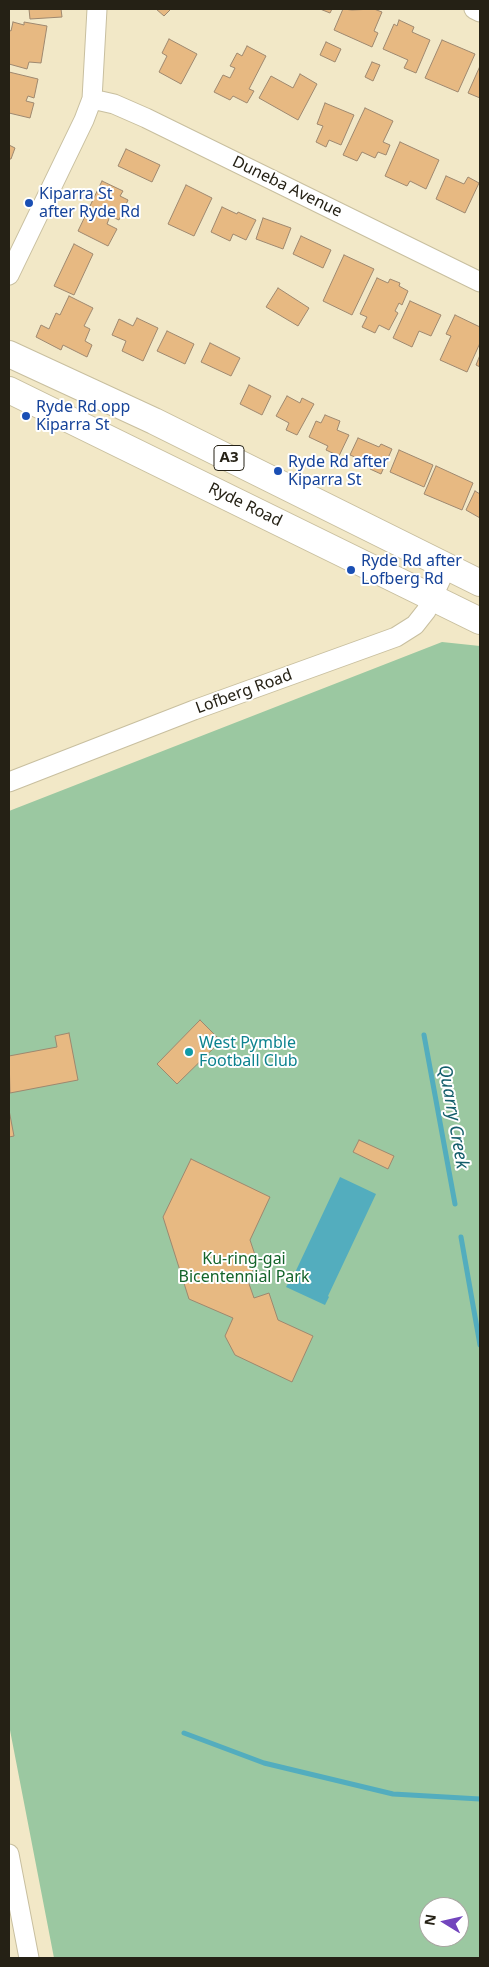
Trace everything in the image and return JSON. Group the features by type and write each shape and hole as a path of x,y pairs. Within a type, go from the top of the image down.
{"highway":[{"name":"A3","path":"9,354 154,421 480,583"},
{"name":"Ryde Road","path":"9,390 480,621"}],"street":[{"path":"9,275 84,120 92,99 98,9"},
{"path":"474,9 480,12"},
{"name":"Duneba Avenue","path":"92,99 114,104 146,118 480,282"},
{"name":"Lofberg Road","path":"9,782 194,710 396,637 415,625 426,612 447,566"},
{"path":"9,1854 29,1958"}],"green space":[{"name":"Ku-ring-gai Bicentennial Park","path":"442,642 480,646 480,1958 54,1958 9,1725 9,811"}],"water":[{"path":"340,1177 376,1194 325,1305 286,1287 292,1279"}],"building":[{"path":"29,9 61,9 62,17 30,19"},
{"path":"156,9 171,9 164,16"},
{"path":"320,9 332,9 330,13"},
{"path":"343,9 374,9 382,12 374,31 378,33 372,47 334,30"},
{"path":"399,20 414,27 412,32 430,40 416,73 404,68 408,60 383,49 394,24 397,26"},
{"path":"13,22 24,25 24,22 47,26 41,63 29,62 27,69 9,64 9,30 11,31"},
{"path":"169,39 197,54 181,84 159,72 167,56 162,53"},
{"path":"442,40 475,54 458,92 425,78"},
{"path":"326,42 341,49 335,62 320,55"},
{"path":"247,46 266,56 249,89 254,91 247,103 233,96 230,100 214,92 223,75 230,78 235,68 230,66 237,53 242,56"},
{"path":"372,62 380,65 373,81 365,77"},
{"path":"480,66 480,98 468,93"},
{"path":"9,72 38,79 34,98 28,96 26,101 34,103 30,118 9,113"},
{"path":"300,74 317,84 298,120 259,98 271,76 293,88"},
{"path":"325,103 354,115 341,145 329,140 326,147 316,142 323,126 317,124"},
{"path":"365,108 393,121 383,142 390,145 386,155 378,152 375,158 362,152 357,161 343,155"},
{"path":"400,142 439,160 426,189 410,181 407,186 385,176"},
{"path":"9,145 15,148 11,159 9,159"},
{"path":"126,149 160,165 152,182 118,166"},
{"path":"446,176 464,184 468,177 479,183 465,213 436,199"},
{"path":"102,181 123,191 120,196 128,200 119,220 110,216 107,224 117,229 108,246 78,231"},
{"path":"186,185 212,198 194,236 168,224"},
{"path":"222,207 256,220 246,240 233,234 230,241 211,232"},
{"path":"263,218 291,228 283,249 256,239"},
{"path":"301,236 331,250 323,268 293,254"},
{"path":"74,244 93,254 74,295 54,286"},
{"path":"344,255 374,269 352,315 323,301"},
{"path":"377,278 388,283 390,279 400,283 399,286 408,291 402,305 399,303 395,311 398,313 389,330 379,325 375,333 362,327 367,317 360,314"},
{"path":"278,288 309,308 298,326 266,307"},
{"path":"69,296 93,308 84,326 90,329 85,341 92,345 87,357 63,345 61,350 36,337 41,325 49,329 56,313 60,315"},
{"path":"410,301 441,315 431,336 419,331 412,347 393,338"},
{"path":"455,315 480,327 480,343 467,372 440,360 451,336 446,334"},
{"path":"137,318 158,328 143,361 122,351 126,341 112,335 119,319 133,326"},
{"path":"167,331 194,344 185,364 157,351"},
{"path":"210,343 240,358 231,376 201,362"},
{"path":"480,355 480,367 476,365"},
{"path":"249,385 271,396 262,415 240,404"},
{"path":"287,396 300,403 302,398 314,404 297,435 286,430 289,423 276,416"},
{"path":"325,415 340,421 337,430 349,435 339,456 326,450 328,446 309,437 316,421 321,423"},
{"path":"358,438 379,447 381,444 392,449 381,474 370,469 372,464 350,455"},
{"path":"399,450 433,465 424,487 390,472"},
{"path":"436,466 473,483 462,510 424,494"},
{"path":"475,491 480,494 480,518 466,510"},
{"name":"West Pymble Football Club","path":"200,1020 221,1041 177,1084 157,1064"},
{"path":"69,1033 78,1080 10,1093 9,1056 57,1047 55,1036"},
{"path":"9,1110 14,1136 9,1137"},
{"path":"359,1140 394,1156 388,1169 353,1152"},
{"path":"191,1159 270,1197 250,1240 257,1261 248,1281 254,1298 269,1293 278,1320 313,1336 292,1382 235,1355 225,1336 233,1318 189,1299 163,1217"}],"waterway":[{"name":"Quarry Creek","path":"424,1035 455,1204"},
{"name":"Quarry Creek","path":"461,1237 480,1345"},
{"path":"184,1733 264,1763 393,1794 480,1799"}],"place":[{"name":"Kiparra St after Ryde Rd","path":"29,203"},
{"name":"Ryde Rd opp Kiparra St","path":"26,416"},
{"name":"Ryde Rd after Kiparra St","path":"278,471"},
{"name":"Ryde Rd after Lofberg Rd","path":"351,570"},
{"name":"West Pymble Football Club","path":"189,1052"}]}
